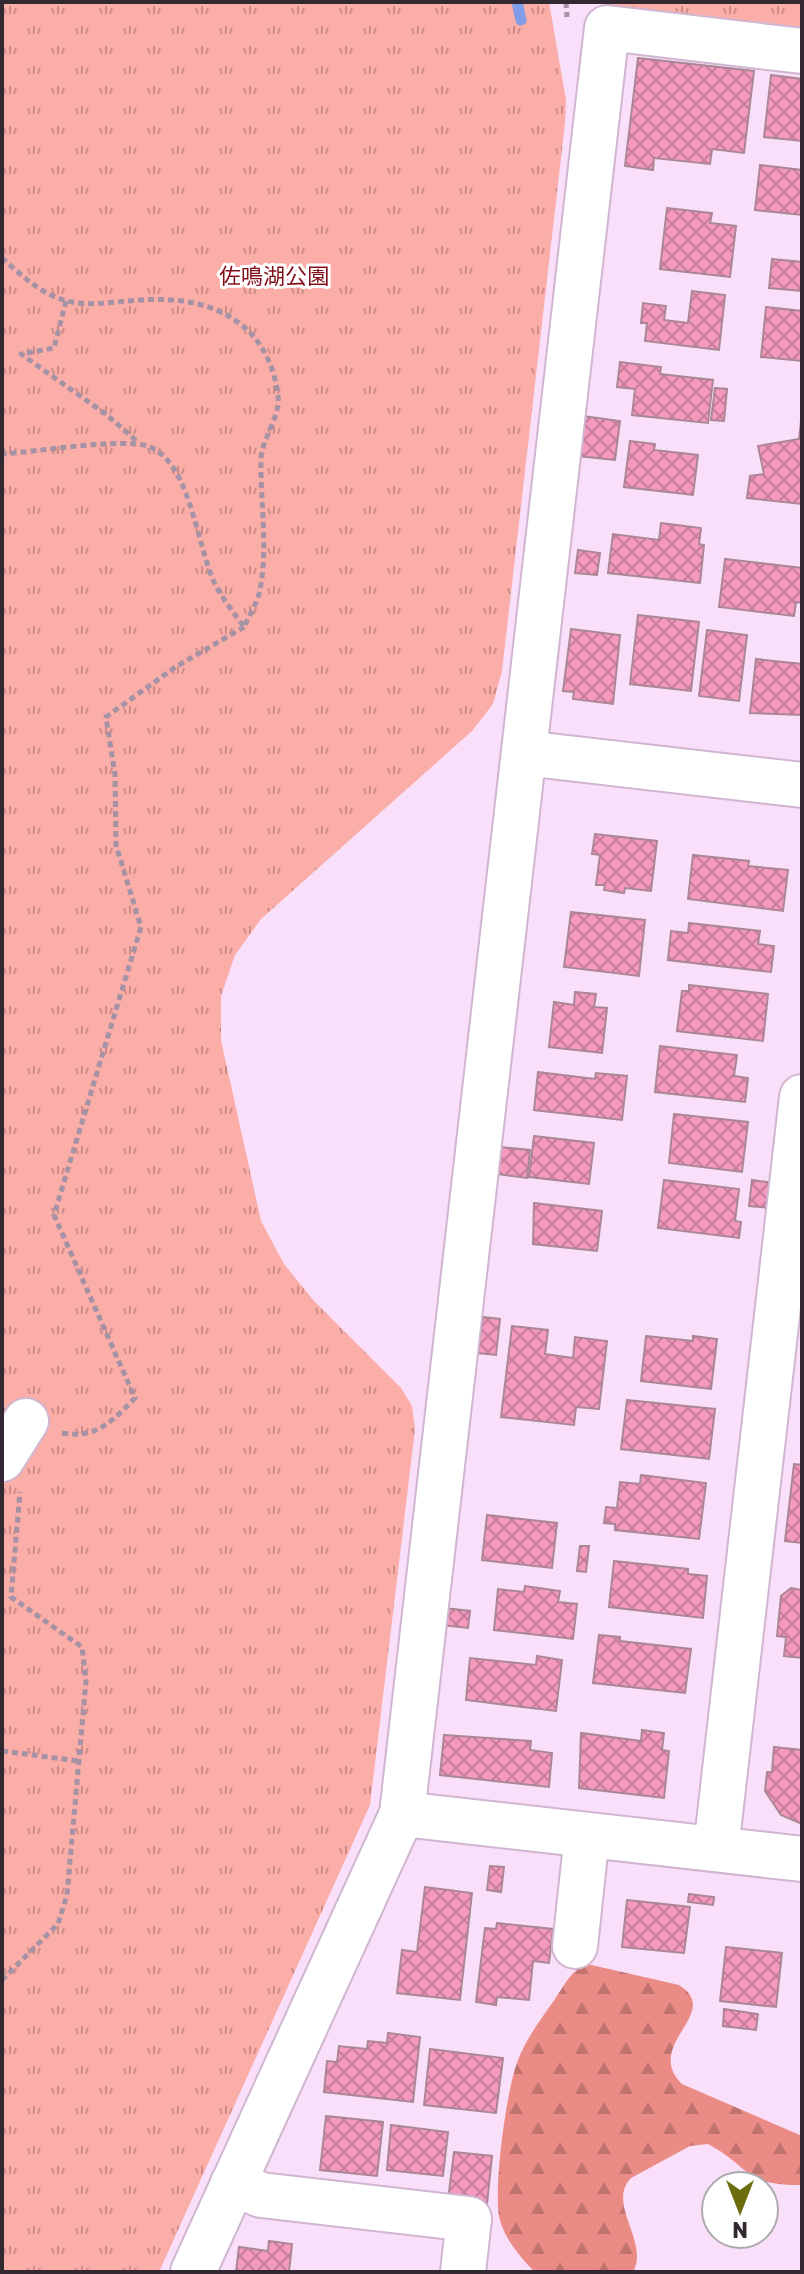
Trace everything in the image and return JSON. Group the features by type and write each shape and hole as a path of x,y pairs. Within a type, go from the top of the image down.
{"street":[{"path":"193,2272 402,1814 607,28 802,51"},
{"path":"524,753 802,785"},
{"path":"716,1849 802,1097"},
{"path":"11,1474 26,1421"},
{"path":"402,1814 802,1859"},
{"path":"575,1946 587,1835"},
{"path":"233,2183 261,2195 469,2219 463,2272"}],"path":[{"path":"2,258 28,281 66,301 105,304 184,299 224,313 251,329 268,354 279,399 261,456 263,516 259,593 244,627 174,668 106,717 115,775 116,845 141,927 54,1215 135,1398 104,1429 76,1435 26,1426 26,1421"},
{"path":"66,301 54,348 21,354 107,415 140,444 168,456 185,490 199,545 217,587 244,627"},
{"path":"2,454 140,444"},
{"path":"11,1474 11,1597"},
{"path":"2,1603 11,1597"},
{"path":"2,1980 58,1924 67,1895 86,1663 82,1647 11,1597"},
{"path":"2,1751 79,1761"}],"green space":[{"name":"佐鳴湖公園","path":"2,2 549,2 566,100 502,671 493,704 472,731 261,919 235,955 221,996 221,1040 261,1221 284,1264 314,1301 401,1388 412,1406 415,1429 370,1805 159,2272 2,2272"},
{"path":"586,2 802,2 802,27"},
{"path":"587,1964 679,1985 690,1996 693,2007 675,2042 671,2056 672,2069 682,2084 802,2136 802,2185 780,2184 780,2170 744,2170 708,2144 690,2146 631,2178 625,2188 625,2211 636,2248 637,2260 633,2272 535,2272 508,2239 499,2216 498,2183 505,2116 513,2077 524,2046 577,1970"}],"building":[{"path":"638,58 754,71 744,153 712,149 710,164 654,158 653,170 625,166"},
{"path":"771,75 802,79 802,141 764,137"},
{"path":"760,165 802,170 802,215 755,210"},
{"path":"667,208 712,213 710,223 736,226 730,277 660,269"},
{"path":"772,259 802,262 802,291 769,288"},
{"path":"692,291 725,295 719,350 645,341 647,323 641,323 643,303 666,306 664,320 688,323"},
{"path":"766,307 802,311 802,361 761,357"},
{"path":"620,362 661,367 660,374 713,380 708,423 632,415 635,389 617,387"},
{"path":"715,388 727,389 724,421 711,420"},
{"path":"802,412 802,504 747,498 750,476 764,474 758,446 799,439"},
{"path":"583,416 620,421 615,460 578,456"},
{"path":"630,441 655,444 654,450 698,455 693,495 624,487"},
{"path":"661,523 701,528 699,544 704,545 700,583 608,573 613,534 659,540"},
{"path":"578,550 600,553 597,575 575,573"},
{"path":"725,559 802,568 802,603 796,602 794,616 719,607"},
{"path":"638,615 699,622 691,691 630,684"},
{"path":"571,629 620,635 613,704 573,699 574,692 563,691"},
{"path":"707,630 747,635 739,701 699,696"},
{"path":"756,659 802,664 802,715 750,713"},
{"path":"595,834 657,841 651,891 625,888 624,893 604,890 605,885 596,885 600,855 592,854"},
{"path":"693,855 749,861 748,866 788,870 783,911 688,899"},
{"path":"571,912 645,920 639,976 564,967"},
{"path":"689,923 760,931 758,944 774,946 771,972 668,960 671,931 688,933"},
{"path":"689,985 768,994 763,1041 677,1031 682,991 689,991"},
{"path":"575,992 596,994 594,1007 607,1008 602,1053 549,1047 554,1002 574,1005"},
{"path":"660,1046 737,1055 734,1076 748,1078 745,1102 655,1092"},
{"path":"538,1072 595,1079 596,1073 627,1076 622,1120 534,1110"},
{"path":"674,1114 748,1122 742,1172 669,1163"},
{"path":"534,1136 594,1143 589,1184 529,1177"},
{"path":"499,1147 530,1150 527,1178 496,1174"},
{"path":"664,1180 739,1189 735,1221 741,1222 739,1238 658,1228"},
{"path":"752,1180 774,1183 772,1208 749,1206"},
{"path":"534,1203 602,1211 597,1251 533,1244"},
{"path":"483,1317 500,1319 496,1355 478,1353"},
{"path":"512,1326 548,1330 545,1354 573,1358 575,1337 607,1341 599,1409 576,1407 574,1425 501,1417"},
{"path":"646,1336 693,1341 693,1336 717,1339 711,1389 641,1381"},
{"path":"627,1400 715,1409 709,1459 621,1449"},
{"path":"794,1464 802,1465 802,1543 785,1541"},
{"path":"641,1475 706,1483 699,1539 615,1530 615,1524 604,1523 606,1507 617,1508 620,1482 640,1484"},
{"path":"487,1515 557,1523 552,1568 482,1560"},
{"path":"580,1546 589,1546 586,1572 577,1571"},
{"path":"614,1561 688,1569 688,1574 707,1576 703,1618 609,1607"},
{"path":"525,1586 560,1591 558,1602 577,1604 573,1639 494,1630 498,1589 524,1592"},
{"path":"791,1588 802,1590 802,1658 784,1656 786,1637 777,1636 781,1596"},
{"path":"444,1608 470,1611 468,1628 442,1625"},
{"path":"599,1635 620,1637 620,1641 691,1649 685,1693 593,1683"},
{"path":"537,1656 562,1660 556,1711 466,1700 470,1658 536,1665"},
{"path":"642,1730 664,1733 662,1750 669,1751 664,1798 579,1788 581,1733 641,1741"},
{"path":"444,1735 531,1741 530,1750 552,1753 549,1787 440,1775"},
{"path":"774,1747 802,1750 802,1824 781,1815 765,1791 767,1772 772,1772"},
{"path":"490,1866 504,1867 501,1892 487,1890"},
{"path":"425,1887 472,1893 460,2000 397,1993 402,1950 417,1952"},
{"path":"689,1894 714,1897 713,1905 688,1902"},
{"path":"627,1900 690,1907 684,1953 622,1947"},
{"path":"497,1923 553,1929 549,1963 533,1961 529,2000 497,1997 496,2005 476,2002 485,1928 496,1929"},
{"path":"726,1947 782,1953 776,2007 720,2001"},
{"path":"724,2009 758,2014 756,2030 723,2026"},
{"path":"388,2033 420,2037 413,2102 324,2092 327,2061 337,2062 339,2046 367,2049 368,2041 387,2043"},
{"path":"430,2049 503,2058 496,2113 424,2105"},
{"path":"326,2116 383,2122 377,2176 320,2170"},
{"path":"391,2125 448,2132 443,2176 387,2170"},
{"path":"454,2152 492,2156 487,2204 448,2200"},
{"path":"269,2241 292,2244 289,2272 236,2272 239,2247 268,2251"}],"waterway":[{"path":"517,2 521,20"}]}
